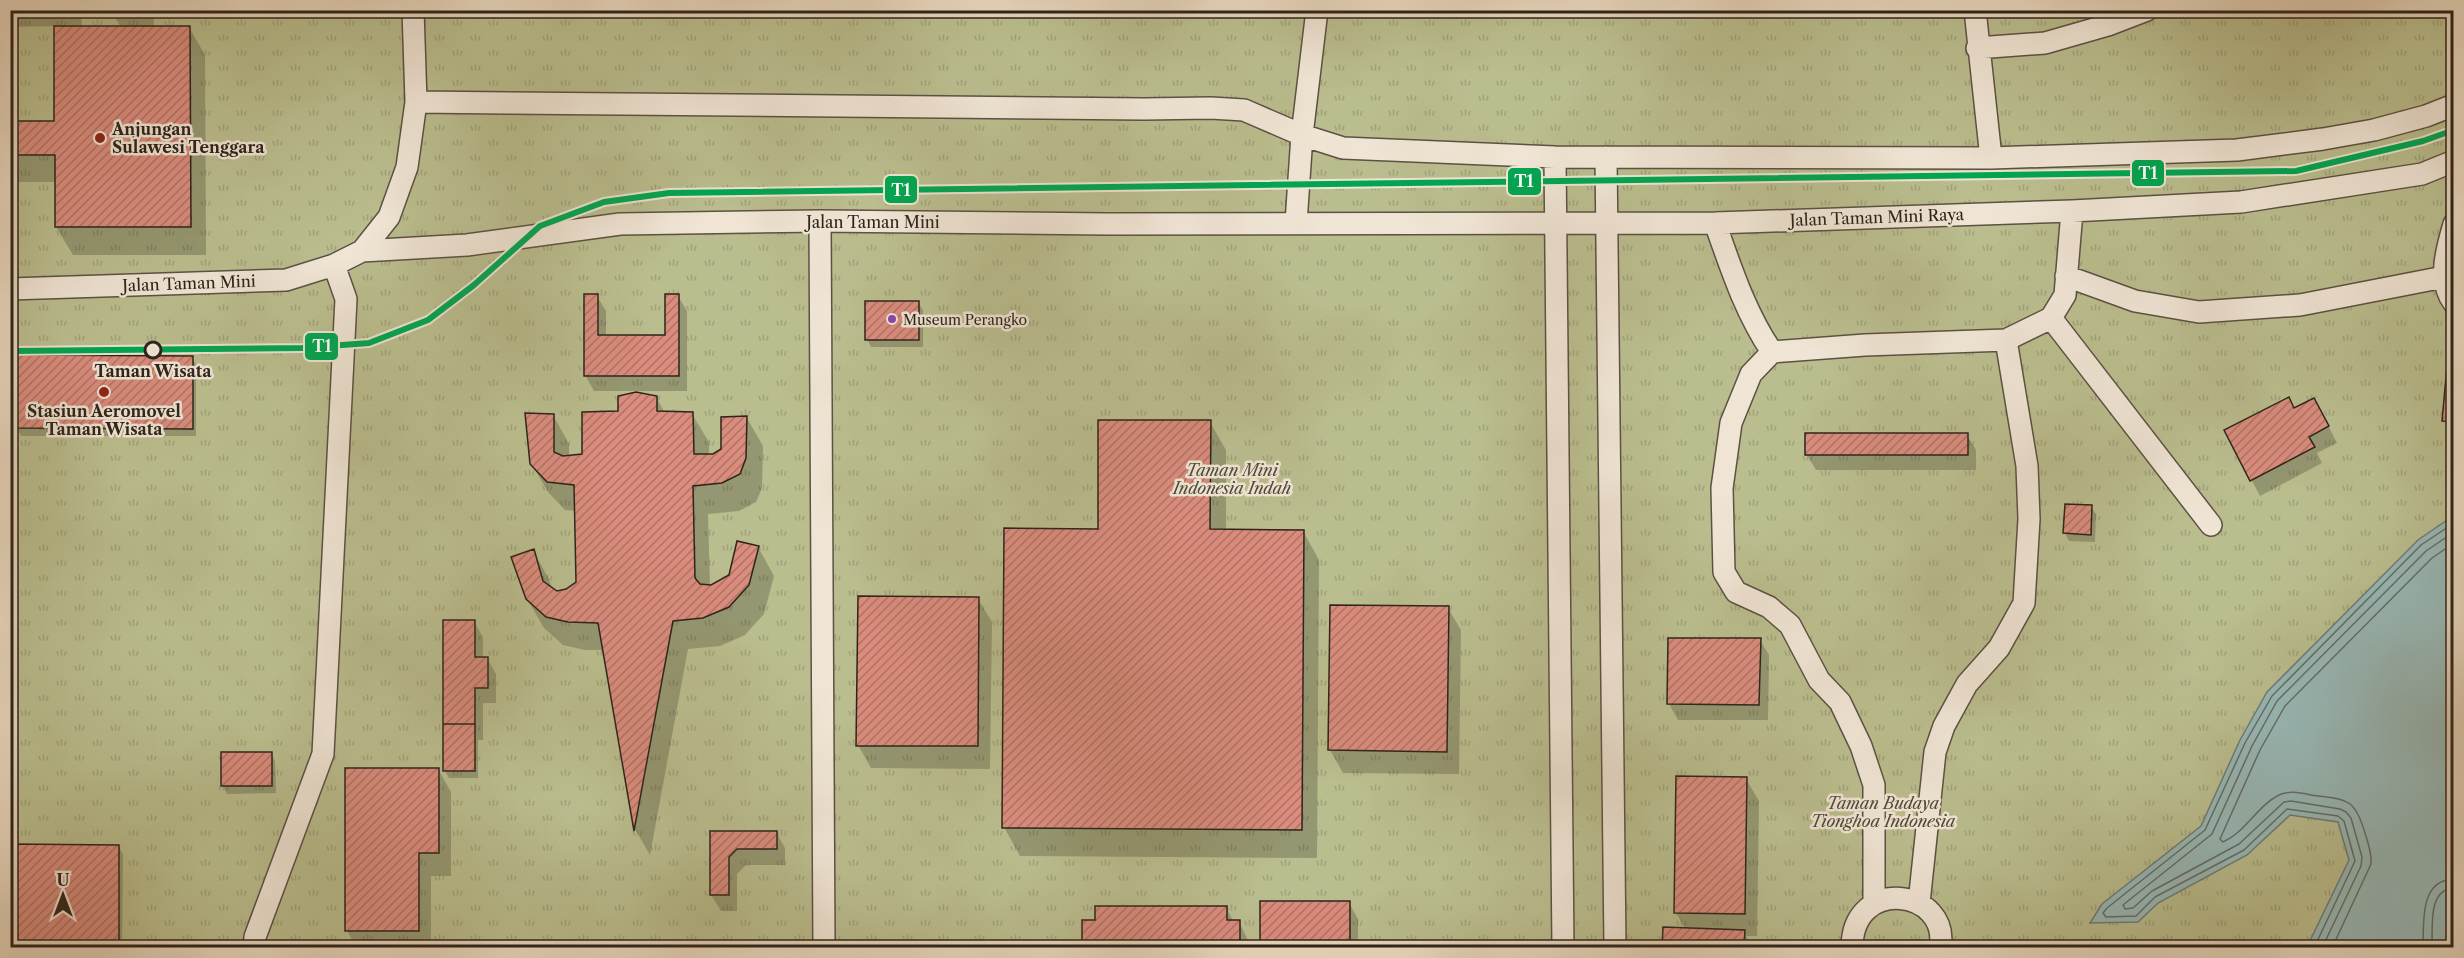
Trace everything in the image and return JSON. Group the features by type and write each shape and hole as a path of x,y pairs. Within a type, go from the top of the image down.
{"lane":[{"name":"Jalan Taman Mini","path":"10,289 286,280 334,266 362,251 389,217 406,166 416,102 413,10"},
{"path":"1296,223 1302,135 1317,10"},
{"path":"1975,10 1977,48 1991,158"},
{"path":"1977,48 2045,43 2106,18 2147,10"},
{"path":"416,102 1211,108 1244,110 1302,135 1343,148 1555,157 1991,158 2237,150 2374,130 2426,116 2454,105"},
{"path":"1555,157 1563,948"},
{"path":"1606,157 1616,948"},
{"name":"Jalan Taman Mini Raya","path":"1296,223 1715,223 2072,211 2241,202 2422,174 2454,161"},
{"path":"1874,902 1874,785 1861,746 1840,702 1819,680 1790,626 1769,607 1736,592 1724,572 1722,488 1731,423 1751,374 1772,352 1865,345 2006,340 2051,318 2065,295 2072,211"},
{"name":"Jalan Taman Mini","path":"362,251 467,245 620,224 820,221 1096,224 1296,223"},
{"path":"820,221 824,948"},
{"path":"1715,223 1741,297 1755,328 1772,352"},
{"path":"2454,224 2444,277 2448,297 2454,303"},
{"path":"254,948 255,938 323,754 346,300 334,266"},
{"path":"2066,276 2135,301 2199,312 2300,305 2444,277"},
{"path":"2051,318 2211,525"},
{"path":"1919,903 1935,752 1944,726 1967,684 1999,648 2024,603 2029,519 2027,466 2006,340"},
{"path":"1852,948 1852,932 1860,915 1874,902 1896,897 1919,903 1930,913 1938,926 1940,948"}],"green space":[{"name":"Taman Mini Indonesia Indah","path":"10,11 2453,11 2453,947 11,947"}],"water":[{"path":"2453,516 2454,899 2448,905 2446,947 2307,947 2349,860 2338,822 2290,815 2247,855 2158,903 2138,922 2090,923 2102,904 2201,826 2240,740 2267,692 2418,540"}],"building":[{"name":"Anjungan Sulawesi Tenggara","path":"54,26 190,26 191,227 55,227 55,155 10,155 10,121 54,121"},
{"path":"584,294 598,294 598,335 665,335 665,294 679,294 679,376 584,376"},
{"path":"865,301 919,301 919,340 865,340"},
{"name":"Stasiun Aeromovel Taman Wisata","path":"15,355 193,356 193,429 15,428"},
{"path":"2447,366 2454,366 2454,422 2442,421"},
{"path":"636,392 657,396 657,411 693,412 694,454 713,454 721,449 721,417 747,416 746,458 740,474 722,483 693,486 695,578 700,584 711,585 729,575 737,541 759,546 749,585 729,607 703,618 673,621 634,831 598,623 568,622 546,617 526,599 511,557 534,549 543,581 557,591 566,589 576,582 574,485 547,482 530,464 525,413 554,414 554,452 563,456 582,454 582,412 618,411 618,396"},
{"path":"2289,397 2294,408 2314,398 2329,426 2309,437 2315,447 2250,481 2224,430"},
{"path":"1098,420 1211,420 1210,529 1304,530 1302,830 1002,828 1004,528 1098,529"},
{"path":"1805,433 1968,433 1968,455 1805,455"},
{"path":"2065,504 2092,505 2091,535 2063,533"},
{"path":"858,596 979,597 978,746 856,746"},
{"path":"1330,605 1449,606 1447,752 1328,750"},
{"path":"443,620 475,620 475,657 488,657 488,688 475,688 475,724 443,724"},
{"path":"1668,638 1761,638 1759,705 1667,704"},
{"path":"443,724 475,724 475,771 443,771"},
{"path":"221,752 272,752 272,786 221,786"},
{"path":"345,768 439,768 439,853 419,853 419,931 345,931"},
{"path":"1676,776 1747,777 1745,914 1674,913"},
{"path":"710,831 777,831 777,849 737,849 729,857 729,895 710,895"},
{"path":"10,844 119,845 119,948 10,948"},
{"path":"1260,901 1350,901 1350,948 1260,948"},
{"path":"1095,906 1227,906 1227,920 1240,920 1240,948 1082,948 1082,920 1095,920"},
{"path":"1663,927 1745,930 1744,948 1662,948"}],"transit line":[{"name":"T1","path":"10,351 302,348 369,343 428,320 474,285 540,226 604,202 669,193 2296,171 2423,141 2454,130"}],"place":[{"name":"Anjungan Sulawesi Tenggara","path":"100,138"},
{"name":"Museum Perangko","path":"892,319"},
{"name":"Taman Wisata","path":"153,350"},
{"name":"Stasiun Aeromovel Taman Wisata","path":"104,392"}],"park label":[{"name":"Taman Budaya Tionghoa Indonesia","path":"1883,812"}]}
